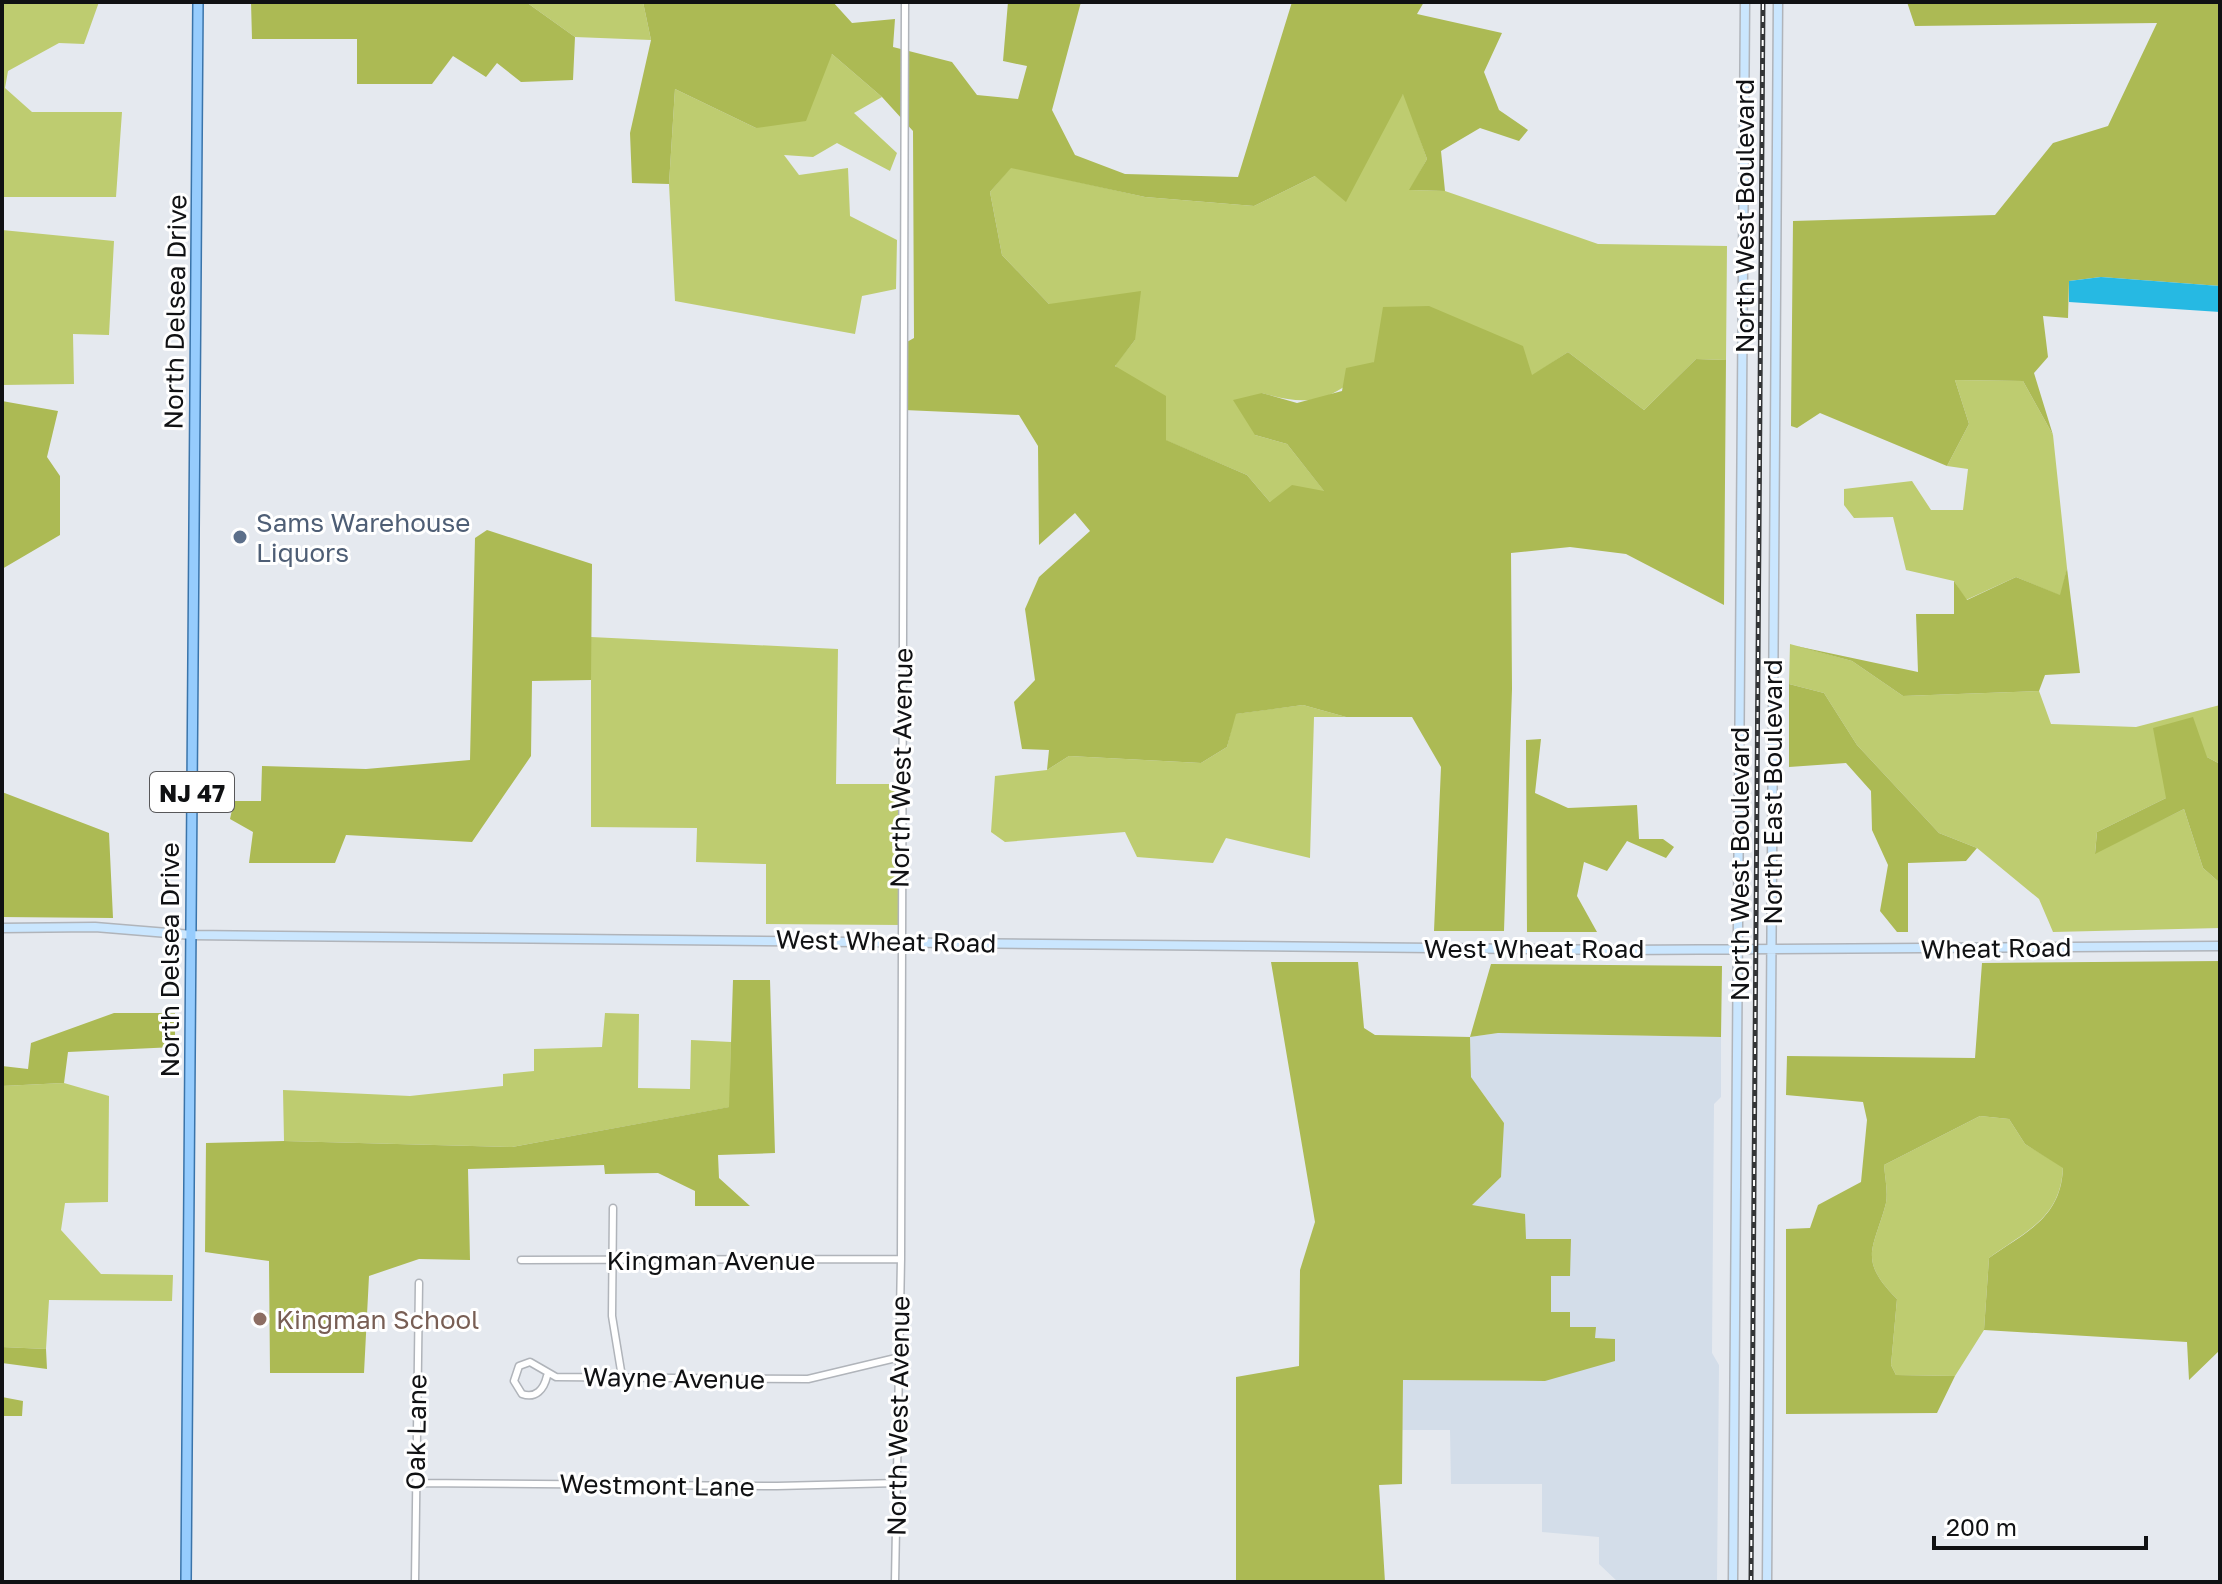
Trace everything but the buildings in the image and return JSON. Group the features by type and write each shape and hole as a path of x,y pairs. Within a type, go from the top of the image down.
{"main road":[{"name":"North Delsea Drive","path":"186,1582 198,2"},
{"name":"North West Boulevard","path":"1733,1582 1745,2"},
{"name":"North East Boulevard","path":"1767,1582 1778,2"},
{"name":"West Wheat Road","path":"2,928 95,927 192,935 1771,950"},
{"name":"Wheat Road","path":"1771,950 2220,946"}],"street":[{"name":"North West Avenue","path":"895,1582 901,1259 899,941 905,2"},
{"path":"613,1208 613,1328 622,1377"},
{"name":"Kingman Avenue","path":"521,1260 901,1259"},
{"name":"Oak Lane","path":"415,1582 419,1283"},
{"name":"Wayne Avenue","path":"547,1376 540,1392 531,1396 522,1394 514,1381 519,1366 530,1362 556,1377 808,1379 900,1357"},
{"name":"Westmont Lane","path":"415,1483 777,1486 898,1483"}],"shaded area":[{"path":"1498,1033 1721,1037 1721,1097 1714,1104 1712,1353 1719,1365 1717,1582 1618,1582 1599,1564 1599,1537 1542,1532 1542,1484 1451,1484 1450,1430 1402,1430 1403,1380 1545,1381 1595,1338 1595,1327 1570,1327 1551,1313 1551,1275 1526,1239 1472,1206 1504,1123 1471,1077 1470,1037"}],"green space":[{"path":"2,2 99,2 84,44 59,43 8,71 5,88 32,112 122,112 116,197 2,197"},
{"path":"251,2 526,2 575,37 573,80 521,82 497,63 486,77 453,56 432,84 357,84 357,39 252,39"},
{"path":"526,2 643,2 651,40 575,37"},
{"path":"643,2 833,2 852,23 895,19 893,47 952,62 977,95 1018,99 1027,66 1003,61 1008,2 1081,2 1052,110 1075,155 1125,174 1238,177 1292,2 1424,2 1417,14 1502,33 1484,72 1499,110 1528,130 1519,141 1480,128 1441,151 1445,191 1409,190 1427,159 1403,94 1346,202 1315,176 1254,206 1145,197 1011,168 990,192 1002,255 1049,304 1141,291 1135,340 1115,366 1166,396 1166,440 1247,475 1270,502 1292,485 1324,491 1287,444 1255,435 1233,400 1262,393 1297,403 1342,391 1346,368 1374,362 1383,307 1429,306 1523,346 1532,375 1568,352 1644,410 1696,359 1726,360 1724,605 1626,554 1570,547 1511,553 1512,689 1504,931 1434,931 1441,767 1412,717 1346,717 1303,705 1236,714 1227,747 1201,763 1069,756 1047,770 1049,750 1022,749 1014,702 1035,680 1025,609 1039,577 1090,531 1075,513 1039,545 1038,446 1019,415 904,410 905,343 914,338 913,131 882,97 832,54 806,121 756,128 675,89 669,184 632,183 630,133 651,40"},
{"path":"1907,2 2220,2 2220,286 2101,277 2069,281 2068,318 2043,316 2048,357 2034,373 2053,435 2023,381 1955,380 1969,424 1947,466 1820,413 1797,428 1791,426 1793,221 1995,215 2053,143 2108,126 2157,23 1915,26"},
{"path":"832,54 882,97 854,113 897,153 890,171 837,143 813,157 784,155 799,175 848,168 850,216 897,240 896,289 862,296 855,334 675,301 669,184 675,89 756,128"},
{"path":"1404,93 1427,159 1410,190 1445,191 1598,244 1727,246 1726,360 1696,359 1644,410 1568,352 1532,376 1374,362 1347,385 1323,397 1296,400 1262,393 1255,435 1287,444 1325,492 1270,502 1247,475 1165,440 1115,365 1135,340 1049,304 1002,255 990,192 1011,167 1145,197 1254,206 1315,176"},
{"path":"2,230 114,241 109,335 73,334 74,384 2,385"},
{"path":"1955,380 2023,381 2053,435 2067,568 2061,596 2016,577 1966,600 1954,581 1906,570 1893,517 1854,518 1844,505 1844,489 1912,481 1931,510 1963,510 1968,469 1947,466 1969,424"},
{"path":"2,401 58,411 47,457 60,476 60,535 2,569"},
{"path":"487,530 592,564 591,680 532,681 531,756 472,842 346,835 335,863 249,863 253,832 230,819 234,801 261,801 262,766 366,769 470,760 475,538"},
{"path":"2067,568 2080,673 2045,675 2039,691 1903,696 1852,661 1796,646 1918,672 1916,614 1954,614 1954,581 1967,600 2016,577 2060,595"},
{"path":"591,637 838,649 836,784 902,784 901,925 766,924 766,864 696,862 697,828 591,827"},
{"path":"1790,644 1852,661 1903,696 2039,691 2051,724 2136,727 2220,705 2220,764 2207,757 2166,798 2097,832 2095,853 2184,809 2203,868 2220,883 2220,928 2053,932 2039,899 1977,848 1939,833 1857,745 1824,693 1789,684"},
{"path":"1789,684 1824,693 1857,745 1939,833 1977,848 1966,861 1908,863 1908,932 1897,932 1880,911 1888,865 1872,830 1871,791 1846,763 1789,767"},
{"path":"1303,705 1346,717 1314,717 1310,858 1226,838 1213,863 1137,857 1125,832 1005,842 991,832 995,776 1047,770 1069,756 1201,763 1227,747 1235,714"},
{"path":"2193,717 2207,757 2220,764 2220,883 2203,868 2184,809 2095,854 2097,832 2166,798 2153,728"},
{"path":"1541,739 1535,793 1568,808 1637,805 1639,839 1663,839 1674,847 1666,858 1627,841 1607,871 1584,862 1577,896 1597,932 1527,932 1526,740"},
{"path":"2,792 109,833 113,918 2,917"},
{"path":"2220,961 2220,1350 2189,1380 2187,1342 1984,1330 1989,1258 2028,1231 2048,1212 2056,1200 2063,1168 2025,1144 2009,1119 1980,1116 1884,1165 1886,1203 1872,1253 1877,1274 1897,1299 1891,1365 1896,1375 1955,1376 1937,1413 1786,1414 1786,1229 1810,1228 1818,1205 1861,1182 1867,1120 1863,1102 1786,1095 1787,1056 1975,1058 1982,963"},
{"path":"1271,962 1358,962 1364,1028 1375,1035 1470,1037 1471,1077 1504,1123 1501,1177 1472,1205 1525,1214 1526,1239 1571,1239 1570,1276 1551,1276 1551,1312 1570,1312 1570,1327 1596,1327 1595,1338 1615,1339 1615,1361 1545,1381 1403,1380 1402,1484 1379,1485 1385,1582 1236,1582 1236,1377 1299,1366 1300,1270 1315,1222"},
{"path":"1491,964 1722,966 1721,1037 1498,1033 1470,1037"},
{"path":"733,980 770,980 775,1153 718,1155 719,1178 750,1206 695,1206 695,1191 658,1173 605,1174 604,1165 468,1169 470,1260 419,1259 369,1276 364,1373 270,1373 269,1261 205,1252 206,1143 284,1141 512,1147 729,1107"},
{"path":"114,1013 175,1013 175,1047 68,1052 64,1083 2,1086 2,1066 28,1069 31,1043"},
{"path":"605,1013 639,1014 638,1088 690,1089 691,1040 731,1042 730,1107 512,1147 284,1141 283,1090 410,1096 503,1086 503,1074 534,1071 534,1049 602,1047"},
{"path":"64,1083 109,1096 108,1202 65,1203 61,1230 101,1274 173,1275 172,1301 49,1300 46,1349 2,1347 2,1086"},
{"path":"1980,1116 2009,1119 2025,1144 2063,1167 2061,1184 2056,1199 2039,1222 1989,1258 1984,1330 1955,1376 1896,1375 1891,1365 1897,1299 1877,1274 1872,1253 1886,1203 1884,1165"},
{"path":"2,1347 46,1349 47,1369 2,1363"},
{"path":"2,1397 23,1401 22,1416 2,1416"}],"water":[{"path":"2101,277 2220,286 2220,312 2069,302 2069,281"}],"railway":[{"path":"1751,1582 1763,2"}],"place":[{"name":"Sams Warehouse Liquors","path":"240,537"},
{"name":"Kingman School","path":"260,1319"}]}
